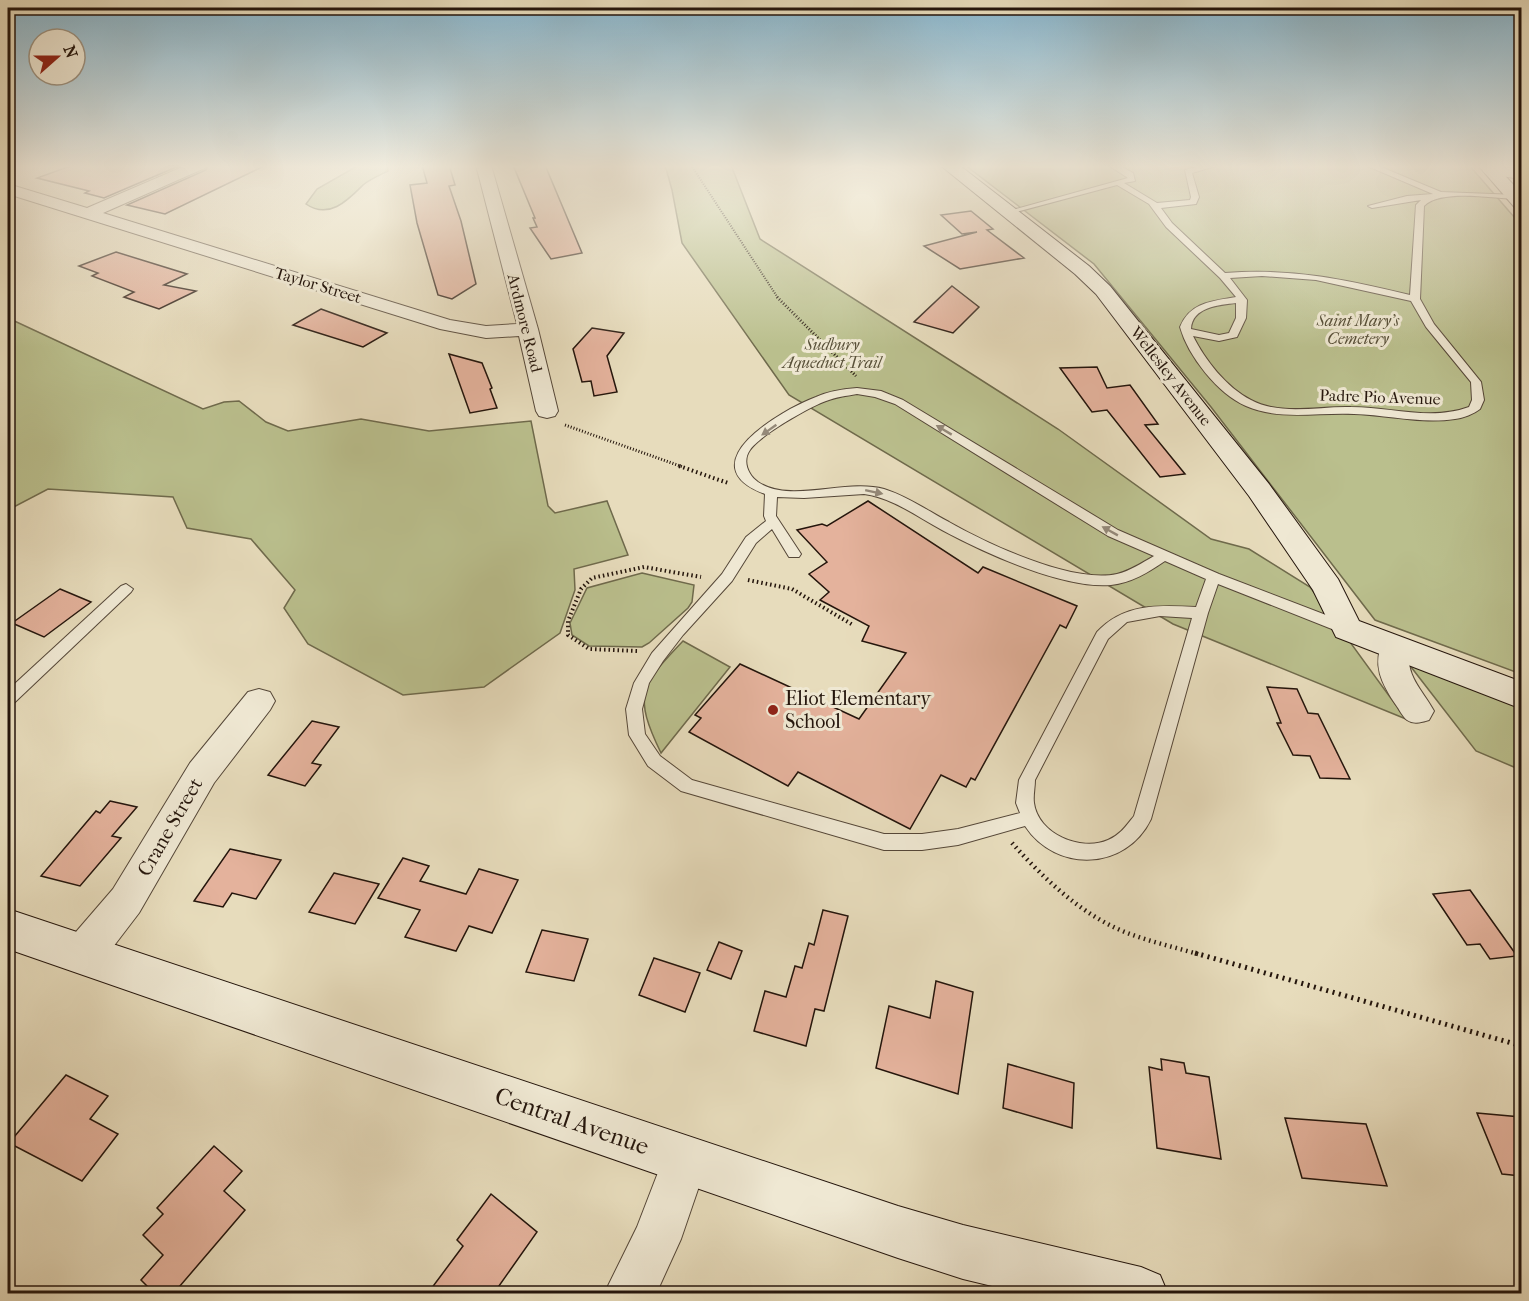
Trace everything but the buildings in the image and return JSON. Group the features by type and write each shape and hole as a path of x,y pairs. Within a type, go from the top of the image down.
{"street":[{"name":"Taylor Street","path":"125,226 447,325 486,332 528,329"},
{"name":"Ardmore Road","path":"500,226 528,329 547,411"},
{"name":"Wellesley Avenue","path":"1026,226 1086,273 1114,303 1259,490 1327,587 1347,629"},
{"path":"1347,629 1521,696"},
{"path":"1395,648 1392,665 1394,672 1419,711"},
{"name":"Crane Street","path":"83,954 126,901 188,794 207,766 259,701"},
{"name":"Central Avenue","path":"8,929 839,1213 963,1252 1141,1293"},
{"path":"629,1293 657,1239 685,1160"}],"lane":[{"path":"1170,226 1223,276 1242,300 1241,318 1233,335 1219,338 1186,331 1185,324 1200,308 1242,300"},
{"path":"1223,276 1271,274 1313,276 1415,299 1418,226"},
{"name":"Padre Pio Avenue","path":"1186,331 1195,350 1228,388 1241,399 1259,407 1280,410 1354,410 1429,417 1455,416 1474,409 1479,400 1476,382 1461,360 1430,325 1415,299"},
{"path":"1163,556 1146,568 1122,578 1099,581 1072,578 983,545 902,501 877,492 854,489 796,494 771,492 759,487 743,474 740,461 745,448 816,399 833,393 860,391 884,395 1113,533 1214,577 1347,629"},
{"path":"771,492 769,509 772,523 794,554"},
{"path":"772,523 752,539 726,579 659,652 645,672 639,686 634,715 636,730 648,755 659,767 687,786 884,842 909,843 958,839 1002,828 1029,818"},
{"path":"1201,613 1143,612 1123,617 1107,628 1027,780 1023,793 1024,805 1029,818 1037,830 1049,840 1065,848 1083,852 1102,852 1116,848 1129,840 1137,831 1201,613 1214,577"},
{"path":"8,699 126,589"}],"path":[{"path":"731,226 782,304 809,333 852,370 859,382 860,391"},
{"path":"547,411 552,419 567,426 733,485"},
{"path":"1002,828 1020,852 1074,902 1112,926 1132,935 1521,1046"}],"green space":[{"name":"Sudbury Aqueduct Trail","path":"679,226 755,226 760,239 1058,429 1211,539 1249,549 1310,587 1406,719 1173,624 789,395 682,243"},
{"name":"Saint Mary's Cemetery","path":"1044,226 1521,226 1521,674 1375,620 1211,407 1094,264"},
{"path":"8,318 203,409 224,402 239,401 266,422 288,431 361,419 429,431 531,421 548,506 555,513 607,501 628,555 574,569 575,590 560,633 484,687 403,695 308,644 284,608 295,590 251,539 187,528 173,497 48,489 8,510"},
{"path":"642,573 694,585 692,602 688,608 642,647 589,646 572,635 570,623 587,588"},
{"path":"683,641 730,667 661,753 647,717 644,704 645,692 657,669"},
{"path":"1408,663 1521,705 1521,770 1476,751"}],"place":[{"name":"Eliot Elementary School","path":"773,710"}]}
